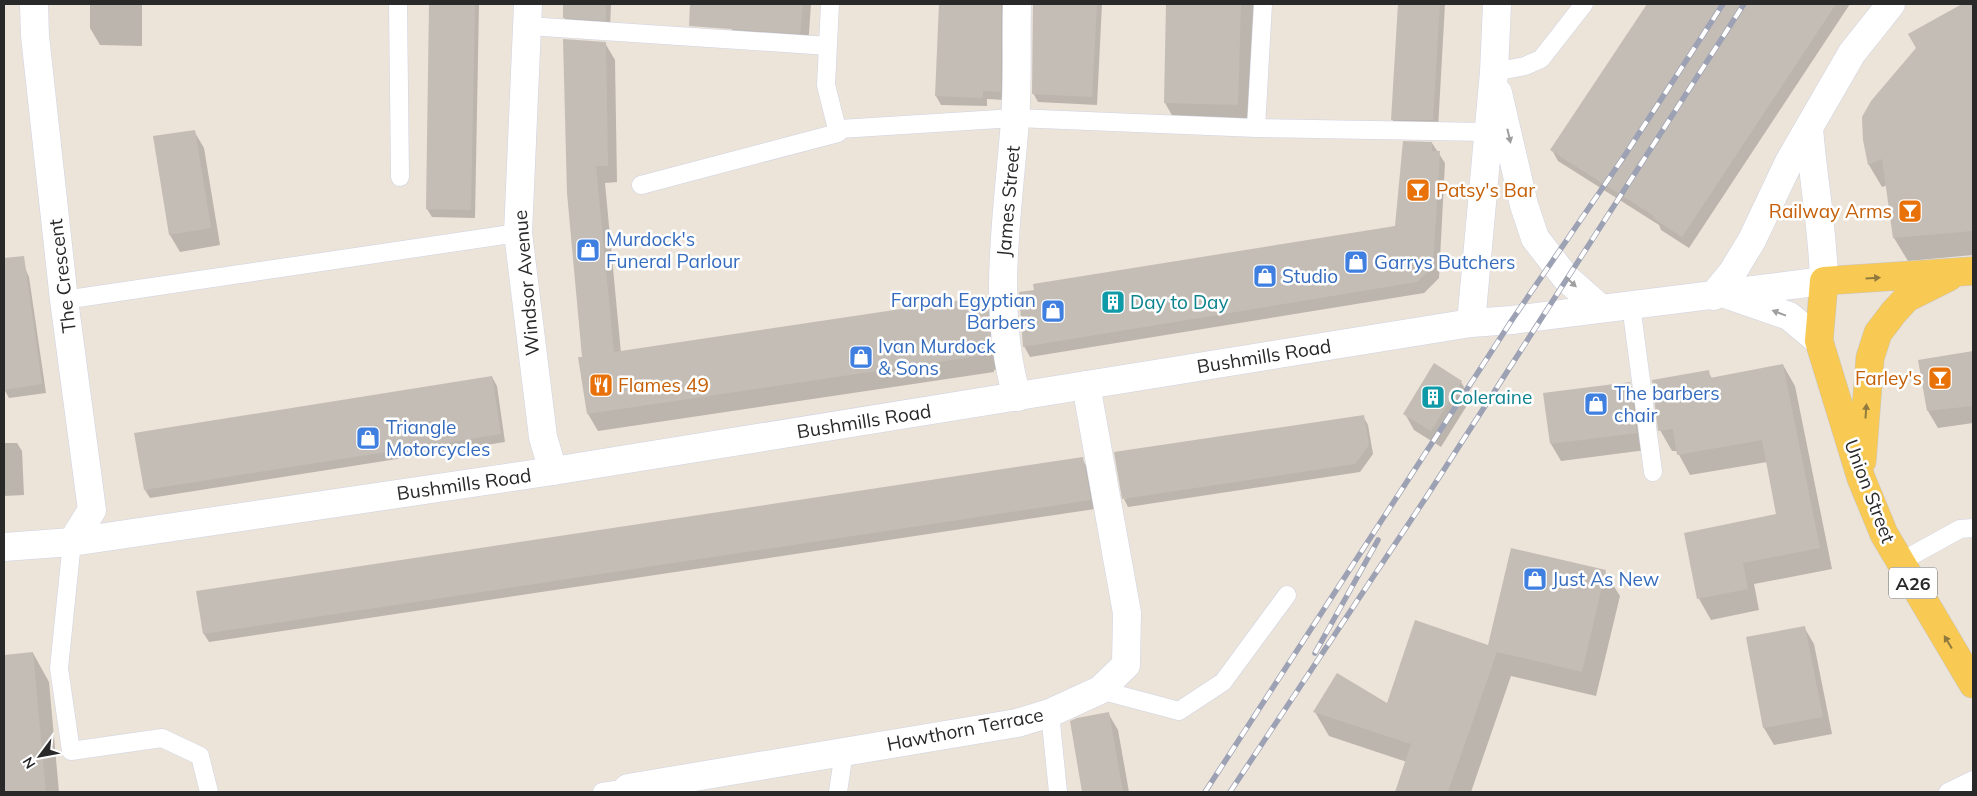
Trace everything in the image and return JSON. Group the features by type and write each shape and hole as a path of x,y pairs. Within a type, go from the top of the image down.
{"main road":[{"name":"A26","path":"1824,281 1967,272"},
{"name":"A26","path":"1861,478 1870,358 1878,334 1907,298 1967,272"},
{"name":"Union Street","path":"1824,281 1819,341 1861,478 1884,534 1973,684"}],"street":[{"name":"The Crescent","path":"34,4 35,36 64,300 92,510 72,542"},
{"name":"James Street","path":"1017,4 1015,118 1002,267 1008,368 1017,396"},
{"path":"1471,323 1494,72 1497,4"},
{"path":"1719,295 1752,240 1772,194 1852,53 1891,4"},
{"name":"Windsor Avenue","path":"528,15 520,140 518,233 543,437 553,472"},
{"path":"1494,72 1524,205 1535,238 1566,278 1600,308"},
{"path":"1809,128 1812,170 1824,261 1824,281"},
{"name":"Bushmills Road","path":"4,547 72,542 553,472 1471,323 1512,320 1824,281"},
{"name":"Bushmills Road","path":"1719,295 1789,316 1819,341"},
{"name":"Hawthorn Terrace","path":"615,790 687,785 844,752 1017,723 1050,713 1100,690 1126,665 1127,613 1086,386"}],"lane":[{"path":"398,4 400,177"},
{"path":"830,4 826,85 838,133"},
{"path":"1256,128 1264,4"},
{"path":"1494,72 1525,66 1541,59 1584,4"},
{"path":"528,15 828,46"},
{"path":"641,185 838,133 840,129 1015,118 1256,128 1487,132"},
{"path":"64,300 518,233"},
{"path":"1631,305 1653,472"},
{"path":"1900,562 1960,529 1973,528"},
{"path":"72,542 59,668 71,751 162,738 200,756 209,792"},
{"path":"1100,690 1179,710 1223,682 1287,595"},
{"path":"1050,713 1058,792"},
{"path":"838,792 844,752"},
{"path":"1948,792 1973,780"}],"building":[{"path":"429,4 475,4 471,210 426,209"},
{"path":"563,4 606,4 606,21 563,18"},
{"path":"690,4 803,4 800,34 689,26"},
{"path":"939,4 1001,4 1001,92 983,91 983,98 935,96"},
{"path":"1033,4 1097,4 1092,97 1032,94"},
{"path":"1166,4 1241,4 1238,105 1164,103"},
{"path":"1398,4 1440,4 1433,120 1391,120"},
{"path":"1647,4 1836,4 1682,237 1653,218 1654,216 1550,150"},
{"path":"1962,4 1973,4 1973,231 1893,238 1882,159 1868,165 1863,140 1862,117 1871,101 1916,48 1908,34"},
{"path":"563,39 606,42 608,166 596,166 614,352 988,296 992,352 985,353 985,355 587,414 578,357 582,357 567,193"},
{"path":"195,130 211,228 169,235 153,136"},
{"path":"1403,141 1432,142 1432,151 1440,151 1433,267 1417,282 1023,347 1019,292 1034,290 1033,284 1395,226"},
{"path":"24,256 42,384 4,390 4,258"},
{"path":"1973,351 1973,406 1927,411 1918,360"},
{"name":"Coleraine","path":"1434,363 1462,381 1431,431 1403,414"},
{"path":"1783,364 1820,548 1743,563 1748,589 1697,599 1684,533 1776,514 1762,440 1677,455 1673,429 1658,431 1652,380 1709,370 1710,378"},
{"path":"492,376 501,434 144,490 134,433"},
{"path":"1630,382 1637,433 1550,444 1543,393"},
{"path":"1364,415 1369,445 1355,464 1122,499 1114,452"},
{"path":"1083,457 1091,500 203,634 196,591"},
{"path":"1511,548 1606,570 1582,672 1497,652 1448,792 1395,792 1411,744 1313,712 1337,673 1387,703 1415,620 1488,645"},
{"path":"1805,626 1823,717 1763,728 1746,637"},
{"path":"33,652 46,792 4,792 4,655"},
{"path":"1109,712 1123,792 1082,792 1070,721"}],"railway":[{"path":"1205,792 1512,320 1623,158 1723,4"},
{"path":"1230,792 1427,496 1744,4"},
{"path":"1315,653 1378,540"}],"place":[{"name":"Patsy's Bar","path":"1418,190"},
{"name":"Railway Arms","path":"1910,211"},
{"name":"Murdock's Funeral Parlour","path":"588,250"},
{"name":"Garrys Butchers","path":"1356,262"},
{"name":"Studio","path":"1265,276"},
{"name":"Day to Day","path":"1113,302"},
{"name":"Farpah Egyptian Barbers","path":"1053,311"},
{"name":"Ivan Murdock & Sons","path":"861,357"},
{"name":"Farley's","path":"1940,378"},
{"name":"Flames 49","path":"601,385"},
{"name":"Coleraine","path":"1433,397"},
{"name":"The barbers chair","path":"1596,404"},
{"name":"Triangle Motorcycles","path":"368,438"},
{"name":"Just As New","path":"1535,579"}]}
